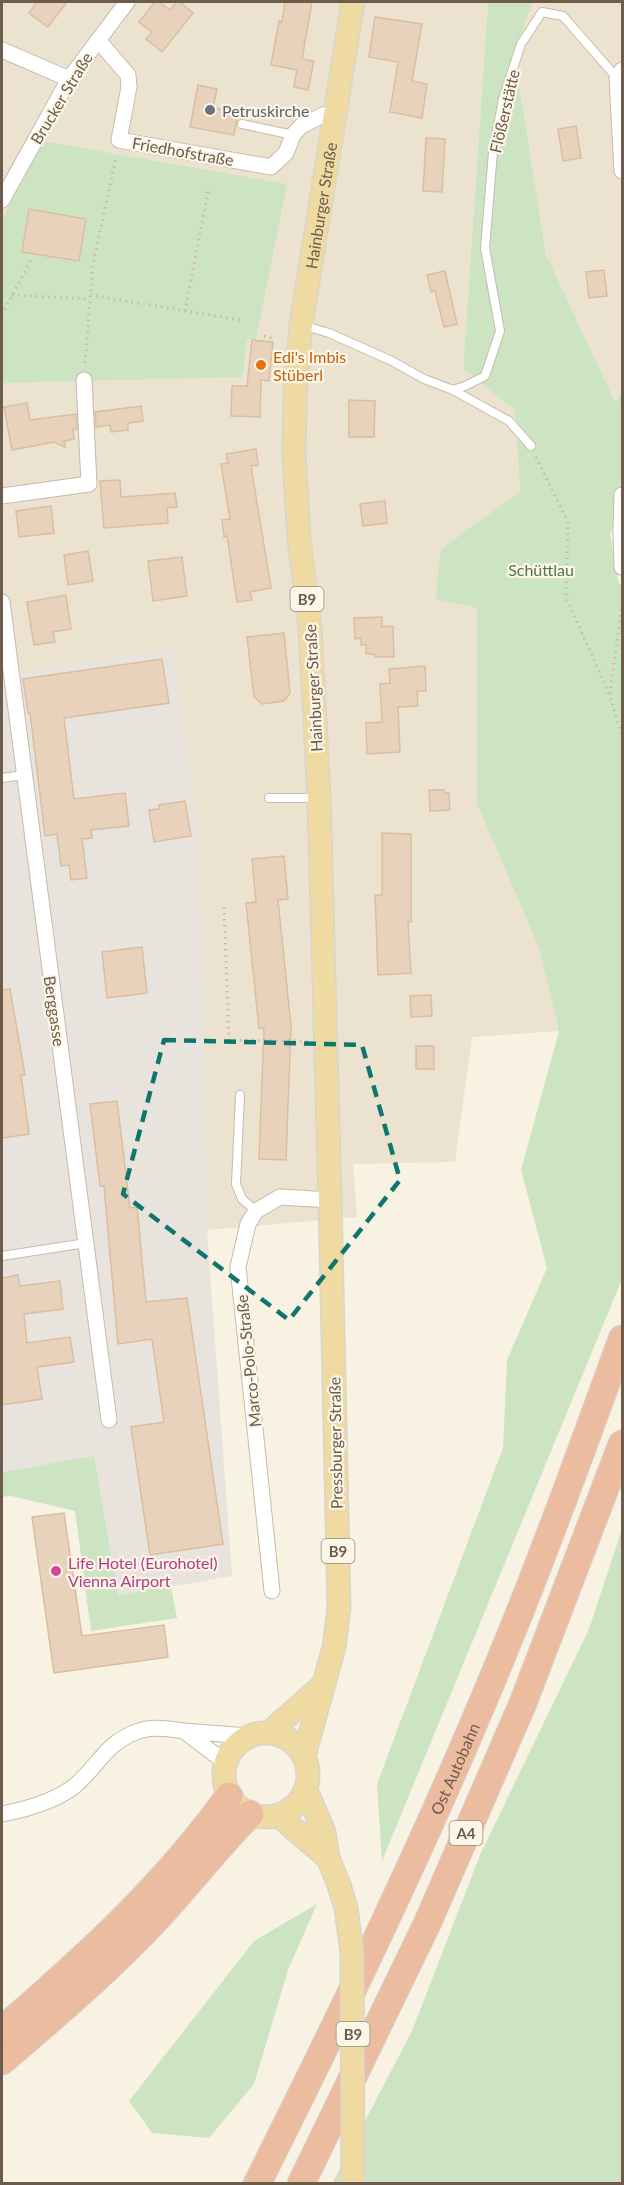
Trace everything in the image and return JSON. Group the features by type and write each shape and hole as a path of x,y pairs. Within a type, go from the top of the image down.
{"highway":[{"name":"Ost Autobahn","path":"257,2184 310,2078 437,1805 498,1667 622,1339"},
{"name":"A4","path":"301,2184 427,1924 522,1703 622,1444"},
{"path":"2,2030 108,1935 205,1830 229,1796"},
{"path":"2,2061 40,2029 142,1934 250,1814"}],"main road":[{"name":"Hainburger Straße","path":"330,1200 319,798 310,627 299,539 294,456 295,397 301,325 353,2"},
{"name":"Pressburger Straße","path":"304,1756 334,1647 339,1608 330,1200"},
{"path":"306,1790 295,1806 279,1816 260,1817 250,1814 238,1807 229,1796 224,1774 226,1762 238,1743 259,1734 324,1684"},
{"path":"259,1734 290,1740 304,1756"},
{"name":"B9","path":"304,1756 309,1773 306,1790 324,1832 328,1858 346,1908 352,1953 353,2184"},
{"name":"B9","path":"279,1816 328,1858"}],"street":[{"name":"Brucker Straße","path":"2,200 69,79 127,2"},
{"name":"Friedhofstraße","path":"98,40 128,75 129,87 119,140 271,167 286,153 293,135 301,126 323,115 335,113"},
{"path":"2,50 69,79"},
{"name":"Flößerstätte","path":"620,74 622,171"},
{"path":"2,496 89,484 84,380"},
{"path":"622,495 622,567"},
{"name":"Berggasse","path":"2,602 109,1420"},
{"path":"256,1211 280,1197 330,1200"},
{"name":"Marco-Polo-Straße","path":"256,1211 248,1224 238,1268 273,1591"},
{"path":"2,1814 52,1800 77,1784 102,1754 118,1740 140,1730 162,1728 259,1734"},
{"path":"184,1731 226,1762"}],"lane":[{"name":"Flößerstätte","path":"453,390 485,376 500,331 485,249 493,152 503,99 521,44 542,12 563,16 620,74"},
{"path":"242,124 293,135"},
{"path":"301,325 329,333 392,361 424,379 453,390 509,421 531,446"},
{"path":"2,778 24,774"},
{"path":"269,798 319,798"},
{"path":"240,1095 236,1184 242,1199 256,1211"},
{"path":"2,1256 86,1244"}],"path":[{"path":"84,380 93,264 119,140"},
{"path":"185,311 209,187"},
{"path":"2,315 31,261"},
{"path":"12,295 90,297 240,320"},
{"path":"264,336 274,339"},
{"path":"531,446 568,522 566,597 610,696 622,736"},
{"path":"610,696 622,605"},
{"path":"224,907 229,1040 326,1042"}],"highlighted area":[{"path":"164,1040 362,1045 400,1180 289,1320 123,1194"}],"shaded area":[{"path":"2,2 488,2 463,369 515,409 520,491 441,549 435,599 477,607 477,804 539,948 559,1031 472,1037 455,1162 353,1164 357,1217 207,1230 201,843 172,649 10,673 2,636"},
{"path":"533,2 622,2 622,394 615,402 546,254 514,52"},
{"path":"2,636 10,673 172,649 201,843 207,1230 232,1576 118,1596 94,1457 2,1472"}],"green space":[{"name":"Schüttlau","path":"488,2 533,2 514,52 546,254 615,402 622,394 622,517 610,533 619,584 622,584 622,1279 382,1861 377,1784 503,1448 507,1360 547,1268 521,1170 559,1031 539,948 477,804 477,608 435,599 441,549 520,491 515,410 463,369"},
{"path":"42,141 287,184 256,339 247,339 242,377 2,383 2,220"},
{"path":"94,1456 118,1595 171,1586 177,1618 91,1631 75,1511 11,1496 2,1497 2,1472"},
{"path":"622,1529 622,2183 332,2184 412,2031 480,1855 589,1629"},
{"path":"317,1904 288,1970 254,2084 209,2138 152,2133 129,2101 254,1941"}],"building":[{"path":"37,2 67,2 48,27 29,13"},
{"path":"155,2 159,2 170,10 177,2 180,2 193,13 162,52 146,39 152,32 139,22"},
{"path":"285,2 312,2 302,59 314,61 308,90 294,87 297,70 271,65"},
{"path":"375,17 422,24 412,81 427,84 422,118 390,112 398,62 369,57"},
{"name":"Petruskirche","path":"198,85 217,89 213,108 238,112 234,135 190,127"},
{"path":"576,126 581,158 563,161 558,129"},
{"path":"426,138 445,139 442,192 423,191"},
{"path":"29,209 86,219 79,261 22,252"},
{"path":"604,270 607,296 589,298 586,272"},
{"path":"445,271 457,324 444,327 435,291 431,292 427,275"},
{"path":"252,340 273,342 269,381 261,380 260,417 231,416 232,386 247,386"},
{"path":"349,400 375,401 374,437 349,437"},
{"path":"27,403 30,420 76,414 77,429 73,429 74,439 64,441 65,447 54,442 12,450 4,407"},
{"path":"141,406 143,421 128,423 128,430 111,432 110,425 96,427 95,412"},
{"path":"256,449 258,465 251,466 271,588 250,592 252,600 237,602 227,536 224,537 222,520 230,519 221,464 228,463 226,454"},
{"path":"120,480 121,497 175,493 177,507 167,508 168,523 104,528 100,481"},
{"path":"385,501 387,523 363,526 360,504"},
{"path":"51,506 54,533 19,537 16,511"},
{"path":"88,551 93,581 68,585 64,555"},
{"path":"182,557 187,596 153,601 148,561"},
{"path":"66,595 71,629 53,632 55,642 34,645 27,602"},
{"path":"382,617 382,627 393,626 394,657 375,657 374,654 366,654 366,645 361,645 361,638 355,639 354,618"},
{"path":"284,633 290,693 284,701 262,704 254,697 247,637"},
{"path":"162,659 169,703 64,718 74,799 125,793 129,826 91,830 92,838 82,839 87,878 71,880 69,865 61,866 57,834 45,836 30,713 28,713 23,679"},
{"path":"425,666 426,691 417,691 418,706 398,707 400,752 367,754 366,723 382,722 380,684 390,683 389,669"},
{"path":"429,790 444,790 444,793 449,793 450,810 430,811"},
{"path":"185,801 191,836 154,842 149,810 159,809 159,805"},
{"path":"382,833 411,834 411,922 408,922 411,973 378,975 375,895 382,895"},
{"path":"284,856 288,899 278,900 291,1026 286,1160 259,1159 264,1028 259,1028 246,903 256,902 252,859"},
{"path":"142,947 147,993 107,998 102,952"},
{"path":"10,989 25,1075 21,1075 29,1134 2,1138 2,990"},
{"path":"431,995 432,1016 411,1017 410,996"},
{"path":"416,1046 434,1046 434,1069 416,1069"},
{"path":"117,1101 130,1208 137,1207 146,1302 187,1298 223,1544 150,1555 131,1427 164,1422 152,1339 118,1344 104,1186 100,1186 90,1104"},
{"path":"18,1275 20,1286 60,1281 63,1309 24,1314 27,1343 70,1337 74,1362 37,1367 42,1399 2,1405 2,1278"},
{"name":"Life Hotel (Eurohotel) Vienna Airport","path":"64,1513 82,1636 164,1625 168,1657 54,1673 32,1517"}],"place":[{"name":"Petruskirche","path":"210,110"},
{"name":"Edi's Imbis Stüberl","path":"261,365"},
{"name":"Life Hotel (Eurohotel) Vienna Airport","path":"56,1571"}]}
